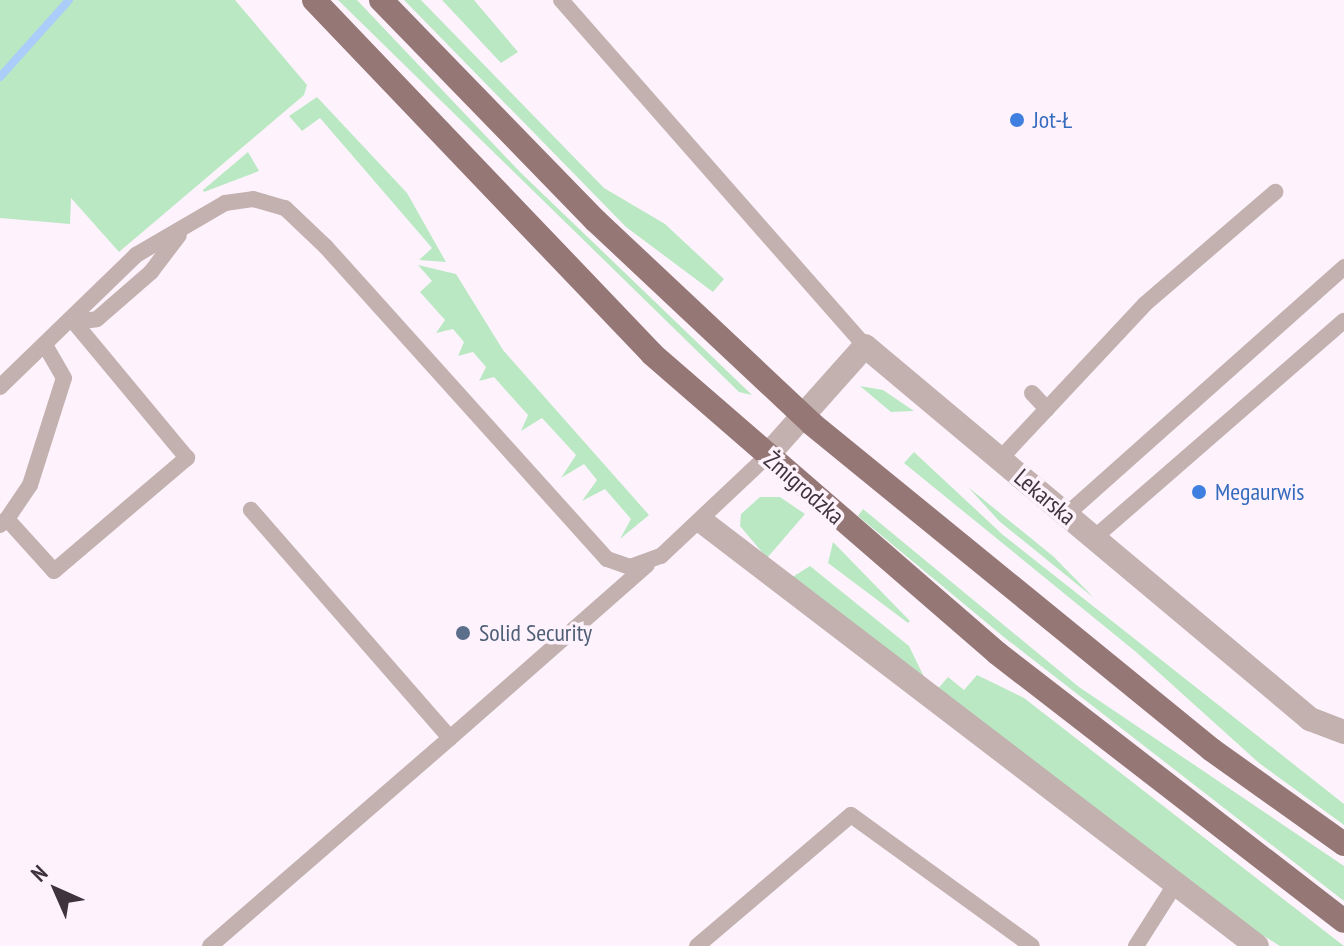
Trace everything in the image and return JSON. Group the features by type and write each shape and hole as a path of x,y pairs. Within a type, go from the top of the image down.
{"main road":[{"name":"Żmigrodzka","path":"314,0 642,343 767,456 997,653 1344,921"},
{"path":"381,0 596,221 804,416 1212,750 1344,844"}],"street":[{"path":"767,456 865,346"},
{"name":"Lekarska","path":"865,346 1310,719 1344,732"},
{"path":"704,523 1173,888 1257,946"}],"lane":[{"path":"561,0 865,346"},
{"path":"1000,459 1145,304 1275,192"},
{"path":"0,387 74,322 82,303 136,255 239,200 285,208 607,559 630,567 649,563"},
{"path":"1066,515 1344,267"},
{"path":"1094,538 1344,321"},
{"path":"46,347 64,378 30,485 4,522 54,571 187,458 74,322"},
{"path":"1032,393 1047,409"},
{"path":"210,946 649,563 704,523 767,456"},
{"path":"251,510 450,738"},
{"path":"697,946 851,815 1032,946"},
{"path":"1137,945 1173,888"}],"green space":[{"path":"0,0 235,0 307,85 304,95 119,252 71,198 70,224 0,218"},
{"path":"338,0 357,0 520,172 752,395 739,392"},
{"path":"404,0 421,0 604,188 665,224 724,279 713,292 626,227"},
{"path":"442,0 474,0 518,52 501,63"},
{"path":"317,97 407,193 446,262 419,260 432,248 320,118 302,131 289,116"},
{"path":"248,152 259,171 204,192 203,190"},
{"path":"418,265 456,274 503,350 649,515 620,539 631,519 605,489 582,501 597,480 584,464 561,478 576,455 542,418 521,431 528,415 494,377 479,381 486,367 473,352 458,356 464,342 453,329 436,333 445,320 420,292 432,281"},
{"path":"860,386 883,390 914,411 891,412"},
{"path":"914,452 1003,535 1344,804 1344,825 1259,763 1136,652 904,463"},
{"path":"968,487 1054,557 1094,598 999,521"},
{"path":"760,497 780,497 805,514 767,558 740,526 741,514"},
{"path":"863,509 1079,687 1344,866 1344,901 1005,638 858,516"},
{"path":"833,542 910,621 908,623 828,563"},
{"path":"810,566 909,646 925,679 791,578"},
{"path":"977,675 1024,698 1344,946 1280,946 1254,930 936,691 948,677 964,690"}],"waterway":[{"path":"0,77 69,0"}],"place":[{"name":"Jot-Ł","path":"1017,120"},
{"name":"Megaurwis","path":"1199,492"},
{"name":"Solid Security","path":"463,633"}]}
